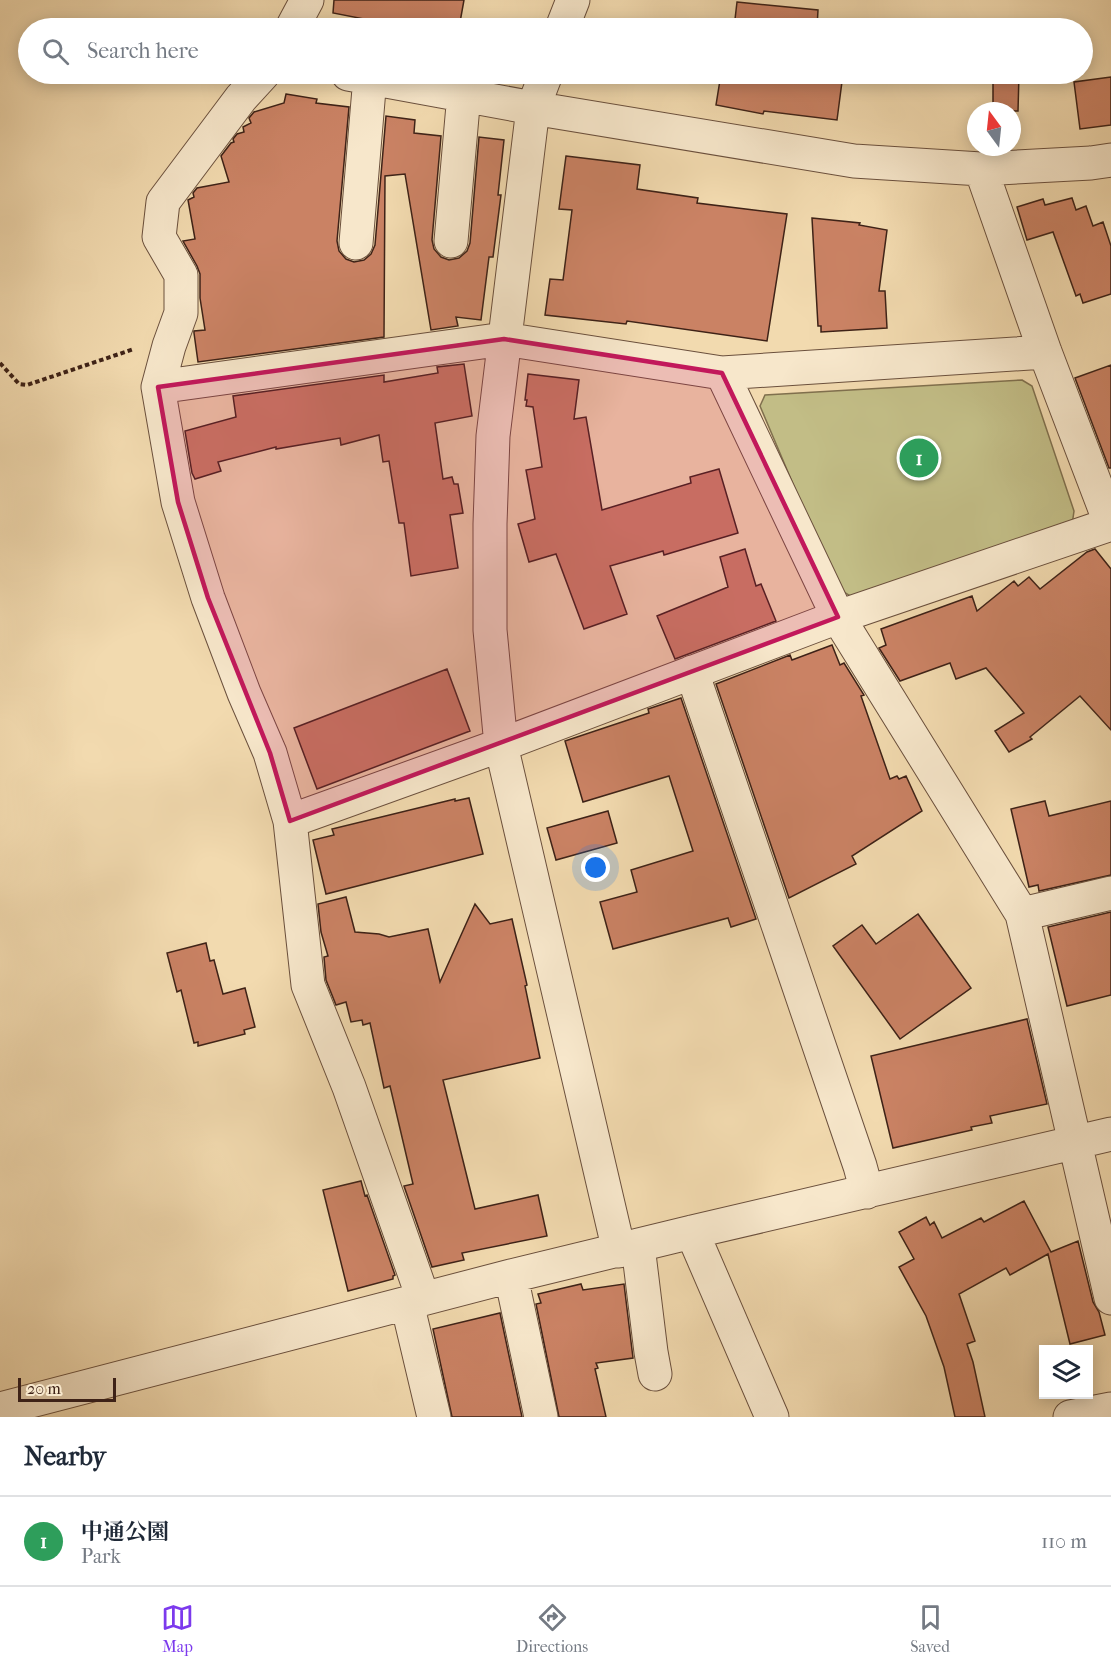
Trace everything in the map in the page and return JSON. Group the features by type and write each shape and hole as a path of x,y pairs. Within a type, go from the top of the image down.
{"street":[{"path":"297,18 306,0"},
{"path":"566,18 573,0"},
{"path":"254,84 163,202 159,237 181,275 181,313 158,387 182,513 208,598 244,693 270,753 290,821 308,985 349,1088 415,1301 434,1417"},
{"path":"356,243 359,84"},
{"path":"409,84 533,108 854,161 981,169 1091,164 1111,160"},
{"path":"542,84 533,108 493,436 490,630 501,745 629,1248 655,1374"},
{"path":"451,241 464,94"},
{"path":"290,821 501,745 838,617 1111,525 1045,352 981,169"},
{"path":"158,387 504,339 722,373 1045,352"},
{"path":"722,373 838,617 1022,914 1111,1298"},
{"path":"692,672 867,1192"},
{"path":"1022,914 1111,893"},
{"path":"0,1409 511,1276 1111,1134"},
{"path":"692,1232 772,1417"},
{"path":"511,1276 541,1417"},
{"path":"1070,1417 1111,1409"}],"path":[{"path":"0,363 19,384 27,385 139,348 169,346"}],"highlighted area":[{"path":"504,339 722,373 838,617 290,821 270,753 208,598 178,502 158,387"}],"shaded area":[{"path":"1022,380 1032,386 1074,511 1072,525 852,597 837,588 760,406 765,395"}],"building":[{"path":"334,0 464,0 461,18 359,18 333,13"},
{"path":"737,2 818,10 818,18 735,18"},
{"path":"1111,77 1111,125 1080,129 1074,84 1093,84 1093,79"},
{"path":"719,84 842,84 837,120 764,111 763,114 716,105"},
{"path":"993,84 1019,84 1018,102 993,102"},
{"path":"286,94 317,99 316,103 349,107 337,241 339,251 346,259 354,262 364,260 371,254 375,245 386,116 415,120 414,133 441,136 432,240 434,249 441,257 449,260 459,258 467,251 470,243 479,137 504,140 498,195 501,195 493,257 489,257 481,320 456,317 458,326 431,330 405,174 385,176 384,337 198,362 194,331 205,330 200,298 200,274 183,241 195,239 188,200 194,197 193,193 197,188 229,182 221,156 234,142 233,139 237,134 244,132 243,127 251,123 249,118 254,112 284,103"},
{"path":"566,156 640,165 637,189 698,198 697,203 787,214 767,341 627,321 626,324 545,315 550,279 563,280 572,210 559,209"},
{"path":"1072,198 1076,210 1086,206 1093,226 1103,222 1111,246 1111,294 1083,303 1080,294 1076,296 1053,232 1027,240 1017,207 1043,199 1045,205"},
{"path":"812,218 860,223 859,225 887,230 879,291 885,291 887,328 821,332 821,326 818,326"},
{"path":"464,364 472,416 435,423 443,479 452,477 454,484 458,484 463,513 450,515 458,568 411,576 404,523 399,523 389,461 383,462 379,435 341,445 340,438 276,449 276,447 218,462 221,471 195,479 192,473 185,431 236,417 233,396 384,375 384,382 438,373 437,367"},
{"path":"1111,365 1111,468 1109,468 1075,378"},
{"path":"528,374 579,380 574,419 586,417 602,510 691,483 690,477 719,469 738,533 664,555 663,551 610,566 627,614 584,629 556,554 529,562 518,524 535,519 526,470 542,467 533,407 526,406 527,400 525,400"},
{"path":"745,549 756,586 761,584 776,621 675,659 657,616 728,587 720,557"},
{"path":"1095,549 1111,569 1111,730 1080,696 1030,737 1032,739 1009,752 995,731 1024,713 986,668 956,679 950,663 900,681 879,648 886,645 881,629 972,596 977,611 1014,581 1018,586 1029,577 1040,589 1087,552"},
{"path":"832,645 840,665 844,663 864,695 861,696 890,779 906,776 922,811 852,856 856,864 789,898 716,684 790,655 792,660"},
{"path":"447,669 470,731 317,789 294,728"},
{"path":"681,698 756,919 731,927 728,918 613,949 600,902 637,892 631,870 693,851 669,776 583,802 565,741 649,713 648,709"},
{"path":"469,798 483,854 326,894 313,840 334,835 332,829 455,799 455,801"},
{"path":"1045,801 1049,816 1111,801 1111,875 1039,891 1038,885 1029,887 1011,809"},
{"path":"608,811 617,843 556,860 547,828"},
{"path":"346,897 355,932 389,937 428,929 440,982 475,904 490,924 512,919 540,1058 443,1080 475,1209 538,1195 547,1236 462,1253 464,1260 432,1267 404,1186 413,1184 390,1086 384,1088 370,1023 363,1025 362,1020 351,1022 346,1002 336,1005 326,980 324,957 328,956 321,932 318,904"},
{"path":"1111,912 1111,995 1067,1006 1048,927"},
{"path":"918,914 971,988 900,1039 833,946 862,925 876,944"},
{"path":"206,943 210,961 214,960 223,994 245,988 255,1027 244,1030 245,1034 198,1046 198,1042 194,1043 181,990 177,992 167,953"},
{"path":"1027,1019 1047,1104 990,1116 992,1123 971,1127 972,1130 893,1148 871,1056"},
{"path":"361,1181 395,1275 393,1279 348,1291 323,1190"},
{"path":"1024,1201 1051,1252 1078,1241 1093,1302 1099,1312 1105,1335 1070,1344 1048,1254 1010,1275 1006,1268 959,1294 975,1341 967,1344 985,1417 955,1417 944,1367 926,1316 899,1267 914,1259 899,1232 926,1217 930,1225 934,1222 942,1238 981,1218 984,1222"},
{"path":"581,1284 583,1290 624,1284 633,1358 596,1363 598,1368 595,1369 606,1417 559,1417 536,1304 541,1303 538,1294"},
{"path":"500,1313 522,1417 452,1417 433,1329"}],"place":[{"name":"中通公園","path":"919,458"}]}
